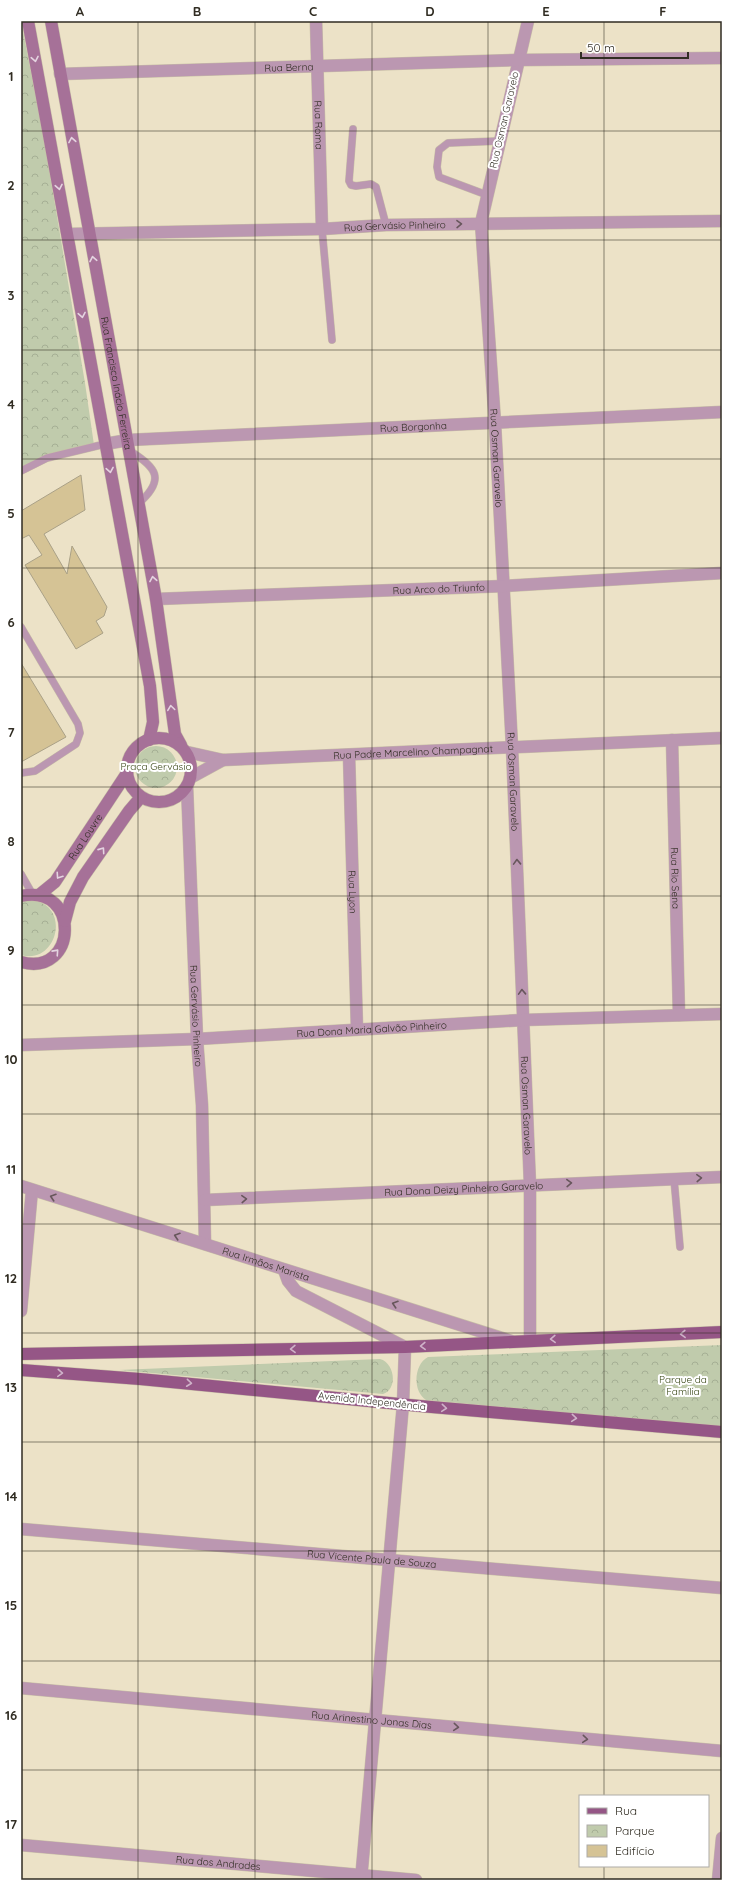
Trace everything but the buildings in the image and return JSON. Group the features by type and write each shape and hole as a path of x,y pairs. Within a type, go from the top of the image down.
{"main road":[{"path":"21,1354 405,1347 722,1332"},
{"name":"Avenida Independência","path":"21,1370 140,1379 722,1432"}],"street":[{"name":"Rua Francisco Inácio Ferreira","path":"28,21 150,686 153,722 150,740"},
{"name":"Rua Francisco Inácio Ferreira","path":"51,21 156,599 175,734 184,749"},
{"name":"Rua Roma","path":"316,21 322,228"},
{"name":"Rua Osman Garavelo","path":"528,21 517,60 481,221 505,586 530,1185 530,1340"},
{"name":"Rua Berna","path":"60,74 517,60 722,58"},
{"name":"Rua Gervásio Pinheiro","path":"68,234 322,228 481,221 722,220"},
{"name":"Rua Borgonha","path":"105,444 129,446 495,423 722,412"},
{"name":"Rua Arco do Triunfo","path":"156,599 505,586 722,573"},
{"name":"Rua Padre Marcelino Champagnat","path":"184,749 223,760 722,738"},
{"path":"166,739 184,749 191,764 188,782 179,795 169,801 153,802 141,797 129,783 127,773 130,756 142,743 150,740 166,739"},
{"name":"Rua Rio Sena","path":"672,740 679,1015"},
{"name":"Rua Lyon","path":"349,755 358,1028"},
{"name":"Rua Padre Marcelino Champagnat","path":"188,782 223,760"},
{"name":"Rua Louvre","path":"31,895 55,882 127,773"},
{"name":"Rua Gervásio Pinheiro","path":"188,782 197,1039 202,1105 205,1244"},
{"path":"23,966 44,962 57,952 65,938 65,921 70,902 83,877 129,811 141,797"},
{"path":"31,895 53,902 65,921"},
{"name":"Rua Dona Maria Galvão Pinheiro","path":"21,1045 197,1039 358,1028 523,1020 722,1014"},
{"name":"Rua Dona Deizy Pinheiro Garavelo","path":"205,1200 722,1177"},
{"path":"21,1311 26,1188"},
{"name":"Rua Irmãos Marista","path":"26,1188 511,1342"},
{"path":"284,1270 288,1281 296,1291 405,1347 403,1404 361,1878"},
{"name":"Rua Vicente Paula de Souza","path":"21,1528 722,1588"},
{"name":"Rua Arinestino Jonas Dias","path":"21,1688 722,1751"},
{"path":"718,1880 722,1838"},
{"name":"Rua dos Andrades","path":"21,1845 361,1878 416,1880"}],"lane":[{"path":"353,129 349,180 350,185 356,186 371,184 376,187 386,225"},
{"path":"487,195 439,177 437,167 438,150 448,143 499,142"},
{"path":"322,228 332,340"},
{"path":"21,471 47,458 105,444"},
{"path":"129,446 147,462 154,472 155,484 148,495 139,503"},
{"path":"21,627 78,724 80,733 76,744 35,771 21,773"},
{"path":"21,874 31,895"},
{"path":"674,1179 680,1247"}],"green space":[{"path":"21,21 43,133 94,445 21,470"},
{"name":"Praça Gervásio","path":"156,746 171,752 177,767 171,782 156,788 141,782 135,767 141,752"},
{"path":"21,901 37,901 47,907 54,915 56,925 54,936 50,945 43,952 33,956 21,955"},
{"name":"Parque da Família","path":"722,1345 722,1427 426,1400 421,1396 418,1390 416,1378 420,1365 423,1360 428,1357"},
{"path":"380,1359 389,1365 393,1376 391,1387 383,1394 119,1370"}]}
